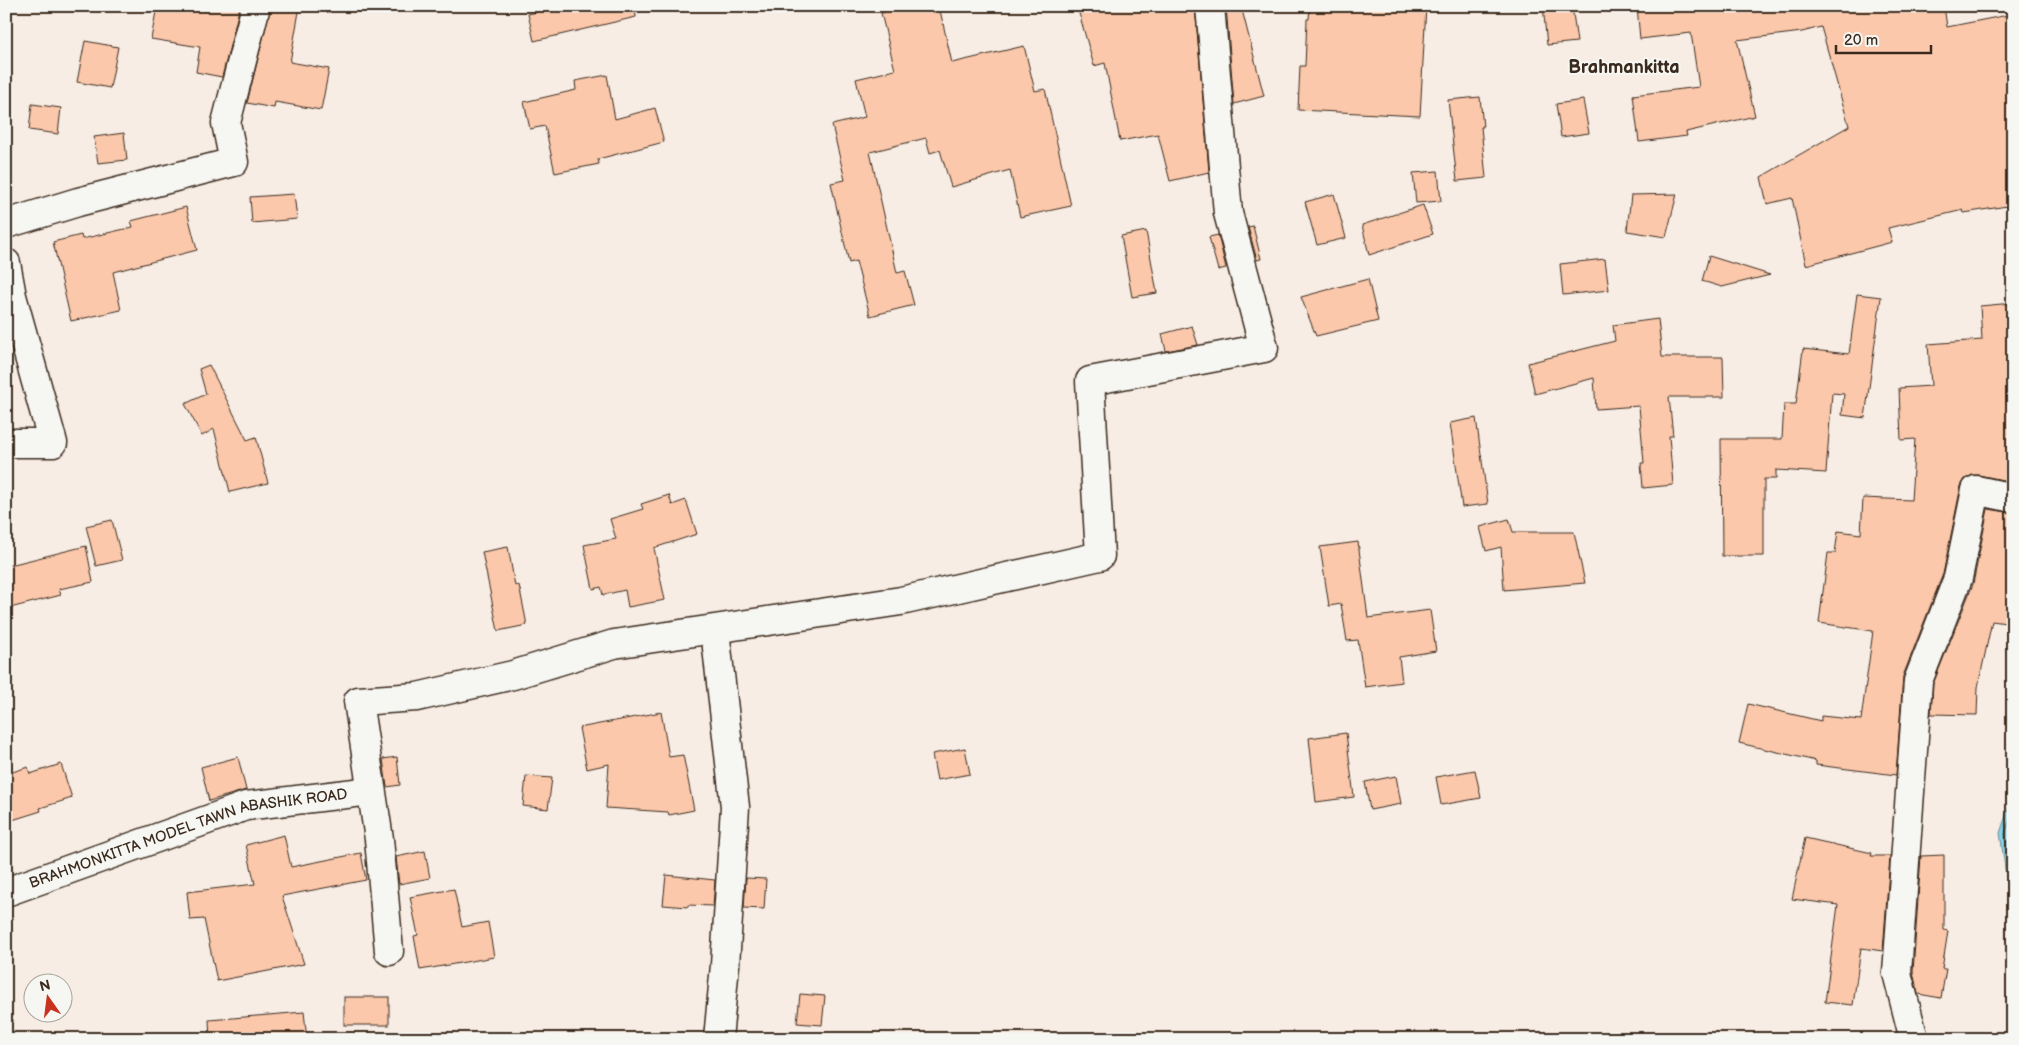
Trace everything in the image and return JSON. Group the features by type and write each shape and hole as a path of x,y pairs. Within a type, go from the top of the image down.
{"street":[{"path":"6,224 78,202 234,162 226,123 256,6"},
{"path":"389,951 379,840 358,701 417,698 513,675 614,644 901,601 1100,556 1090,381 1264,348 1228,213 1210,6"},
{"path":"6,263 12,296 53,443 6,443"},
{"path":"1914,1039 1897,973 1918,681 1958,578 1976,490 2013,498"},
{"path":"715,630 735,807 725,965 718,1039"},
{"name":"BRAHMONKITTA MODEL TAWN ABASHIK ROAD","path":"6,892 246,806 371,791"}],"water":[{"path":"2013,795 2013,924 2000,833"}],"building":[{"path":"157,6 240,6 222,77 196,72 200,47 151,39"},
{"path":"271,6 300,6 290,62 329,69 321,110 275,102 274,108 247,103"},
{"path":"565,6 635,6 636,17 534,41 528,14"},
{"path":"909,6 939,6 952,63 1024,46 1035,91 1045,89 1071,206 1020,217 1010,170 951,187 940,150 930,153 926,138 870,152 897,273 905,271 914,305 870,316 856,261 849,263 831,183 845,180 832,125 865,117 856,79 895,70 881,13"},
{"path":"1077,6 1195,6 1209,172 1170,181 1158,134 1120,141 1105,63 1094,66"},
{"path":"1226,6 1241,6 1264,96 1234,104"},
{"path":"1310,6 1426,6 1420,116 1298,110 1300,66 1305,66 1307,19 1309,19"},
{"path":"1543,6 1572,6 1577,42 1547,45"},
{"path":"1637,6 1944,6 1947,27 2013,14 2013,205 1964,213 1963,210 1888,228 1892,242 1806,265 1792,198 1767,204 1761,177 1849,126 1821,27 1802,32 1737,40 1755,116 1686,132 1687,136 1639,142 1633,95 1699,87 1691,33 1640,39"},
{"path":"85,41 118,47 110,88 77,82"},
{"path":"607,75 615,119 655,108 664,142 598,159 599,164 555,173 545,126 530,129 524,102 576,90 575,81"},
{"path":"1480,97 1486,178 1457,181 1448,100"},
{"path":"1583,100 1589,133 1561,137 1556,104"},
{"path":"32,104 61,108 58,134 29,130"},
{"path":"124,133 127,160 98,163 94,137"},
{"path":"1438,171 1441,201 1416,203 1413,173"},
{"path":"294,194 297,219 252,223 250,197"},
{"path":"1334,194 1346,238 1317,245 1305,202"},
{"path":"1677,194 1666,237 1627,231 1631,195"},
{"path":"1423,205 1433,234 1369,255 1362,225"},
{"path":"186,207 197,250 113,272 121,310 71,321 53,242 81,235 82,239 133,227 131,221"},
{"path":"1253,226 1261,259 1257,260 1248,227"},
{"path":"1146,231 1157,293 1132,297 1121,236"},
{"path":"1218,235 1226,268 1218,270 1209,237"},
{"path":"1709,256 1770,275 1722,287 1702,281"},
{"path":"1605,259 1609,290 1563,295 1560,264"},
{"path":"1368,279 1378,321 1316,336 1301,297"},
{"path":"1857,294 1881,297 1865,418 1842,415 1844,394 1832,393 1826,473 1776,470 1776,479 1764,479 1764,556 1722,556 1721,439 1782,439 1784,404 1796,404 1803,349 1849,354"},
{"path":"2013,303 2013,482 1972,475 1965,479 1961,486 1943,574 1903,676 1896,775 1816,765 1816,761 1739,743 1748,704 1821,721 1821,716 1861,720 1873,631 1819,623 1828,553 1835,553 1838,531 1861,534 1863,498 1911,500 1915,439 1901,440 1899,388 1931,386 1928,344 1982,340 1980,306"},
{"path":"1658,319 1662,357 1723,357 1724,397 1669,397 1673,436 1669,436 1673,485 1643,488 1641,463 1644,463 1639,406 1596,409 1594,378 1535,394 1528,363 1615,341 1613,325"},
{"path":"1192,326 1198,345 1166,351 1162,334"},
{"path":"209,365 247,440 256,437 268,483 230,492 214,429 202,436 185,404 206,394 199,369"},
{"path":"1476,418 1488,504 1462,507 1450,423"},
{"path":"669,495 672,505 686,500 697,534 654,548 665,600 628,607 625,590 603,595 601,587 593,589 584,545 616,539 610,519 643,509 641,504"},
{"path":"1988,509 2013,513 2013,583 2006,623 1992,621 1978,687 1977,715 1931,714 1933,684 1973,584"},
{"path":"1509,519 1513,532 1574,532 1585,583 1504,590 1501,547 1486,551 1480,527"},
{"path":"112,520 122,560 96,566 86,526"},
{"path":"1358,542 1368,618 1430,610 1436,651 1399,657 1402,682 1365,687 1358,640 1347,641 1341,604 1329,606 1320,547"},
{"path":"86,546 93,582 59,589 61,595 6,609 6,566"},
{"path":"508,547 515,586 519,585 527,625 498,631 482,552"},
{"path":"661,712 669,757 683,755 694,810 669,815 668,812 606,808 609,764 587,769 579,728"},
{"path":"1346,733 1354,797 1316,802 1309,738"},
{"path":"965,748 970,774 937,780 932,754"},
{"path":"238,757 246,790 209,801 201,767"},
{"path":"397,757 400,785 387,787 383,759"},
{"path":"61,764 72,798 40,808 41,811 6,822 6,774 28,767 30,774"},
{"path":"1475,770 1481,798 1441,805 1436,777"},
{"path":"526,776 552,778 548,809 523,806"},
{"path":"1396,776 1401,804 1370,810 1365,782"},
{"path":"284,835 291,867 361,853 366,880 282,896 304,964 217,981 204,919 190,920 187,892 255,884 246,845"},
{"path":"1805,838 1872,853 1871,856 1890,856 1883,951 1861,948 1853,1005 1825,1002 1838,905 1792,899"},
{"path":"425,851 430,878 399,884 396,857"},
{"path":"1944,855 1944,930 1948,931 1942,969 1946,969 1941,998 1918,994 1913,972 1921,856"},
{"path":"666,875 715,880 713,906 663,905"},
{"path":"746,878 766,879 764,909 744,908"},
{"path":"454,889 462,927 488,922 494,957 420,970 414,936 418,935 410,897"},
{"path":"800,994 825,996 822,1025 797,1023"},
{"path":"344,997 389,997 389,1025 344,1025"},
{"path":"304,1012 307,1039 210,1039 209,1020"}],"district":[{"name":"Brahmankitta","path":"1624,67"}]}
